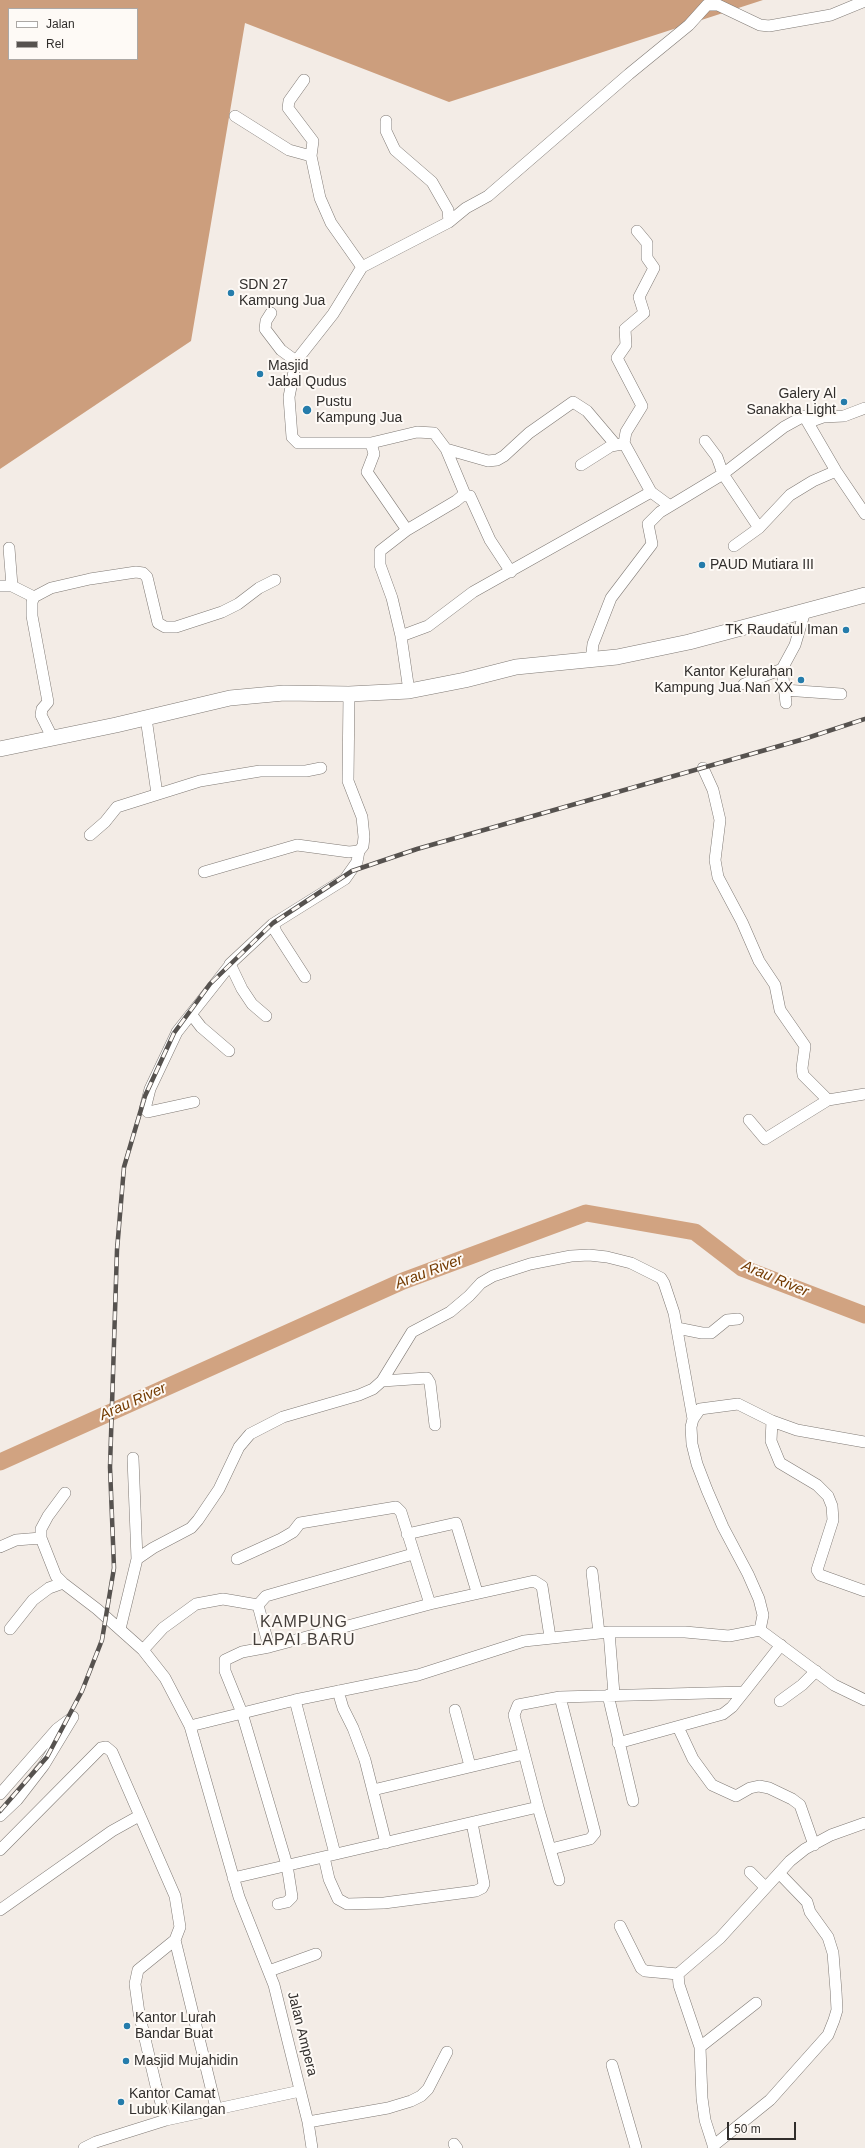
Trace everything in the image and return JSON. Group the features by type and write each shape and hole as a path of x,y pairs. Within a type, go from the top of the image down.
{"street":[{"path":"670,506 651,492 619,444 587,411 573,402 529,433 504,456 497,460 488,461 446,449 442,446 437,435 426,432 417,432 371,443 298,443 294,440 291,432 289,397 296,361 333,314 362,267 449,222 466,208 488,196 689,24 707,5 718,5 760,25 769,26 831,15 865,1"},
{"path":"304,80 289,100 288,108 312,137 314,146 311,156 320,198 331,223 362,267"},
{"path":"235,116 289,150 311,156"},
{"path":"386,121 386,131 395,150 432,182 448,210 449,222"},
{"path":"581,465 619,444 642,406 617,358 626,345 625,329 644,313 639,300 639,294 654,268 647,258 647,243 637,231"},
{"path":"271,313 266,321 265,329 281,350 296,361"},
{"path":"809,422 823,417 844,416 865,408"},
{"path":"591,661 594,644 611,598 652,544 648,524 660,512 723,474 799,417 804,416 809,422 836,471 865,514"},
{"path":"705,440 717,458 723,474 759,528"},
{"path":"371,443 374,454 367,472 407,530"},
{"path":"409,691 401,636 392,598 379,557 380,551 407,530 462,496 464,492 446,449"},
{"path":"734,546 759,528 790,495 813,481 836,471"},
{"path":"401,636 428,626 473,592 651,492"},
{"path":"462,496 470,496 490,540 511,572"},
{"path":"9,548 12,586"},
{"path":"52,737 41,716 42,709 48,702 32,616 32,602 34,597 61,586 136,572 143,573 148,577 158,623 165,627 176,626 222,612 238,604 259,588 275,580"},
{"path":"0,586 12,586 34,597"},
{"path":"0,749 244,696 284,693 349,694 409,691 465,680 516,667 591,661 663,648 865,595"},
{"path":"786,703 782,669 795,645 805,611"},
{"path":"744,684 782,669"},
{"path":"784,690 841,694"},
{"path":"194,1102 148,1112 145,1109 150,1089 177,1032 230,965 273,924 344,879 357,862 359,852 363,846 364,837 362,817 348,781 349,694"},
{"path":"146,718 157,794"},
{"path":"90,835 105,822 117,807 200,781 260,771 306,771 321,768"},
{"path":"703,768 713,790 720,820 715,868 718,877 742,922 759,961 775,985 780,1010 805,1046 802,1068 803,1075 828,1100"},
{"path":"204,872 297,845 359,852"},
{"path":"273,924 276,932 305,977"},
{"path":"230,965 242,989 252,1004 266,1016"},
{"path":"191,1014 201,1027 229,1051"},
{"path":"749,1120 765,1139 828,1100 865,1094"},
{"path":"137,1559 153,1548 191,1528 219,1489 239,1447 250,1434 283,1417 359,1395 373,1389 382,1381 412,1332 450,1312 469,1296 485,1279 516,1268 571,1256 608,1257 631,1263 661,1278 664,1283 674,1313 677,1328 693,1419 691,1435 697,1464 723,1527 748,1574 759,1599 763,1615 760,1630"},
{"path":"677,1328 702,1333 711,1333 727,1320 738,1319"},
{"path":"382,1381 427,1378 430,1383 434,1425"},
{"path":"693,1419 700,1409 706,1407 738,1404 772,1421 818,1434 865,1442"},
{"path":"772,1421 771,1441 780,1463 788,1470 817,1485 828,1496 832,1506 833,1520 817,1570 820,1575 865,1591"},
{"path":"120,1629 137,1559 133,1458"},
{"path":"10,1629 32,1600 49,1588 62,1583 56,1576 41,1538 41,1529 48,1516 65,1493"},
{"path":"237,1558 277,1542 293,1532 300,1523 396,1507 399,1509 430,1604"},
{"path":"407,1534 456,1524 477,1592"},
{"path":"0,1548 16,1540 41,1538"},
{"path":"258,1605 266,1596 413,1554"},
{"path":"592,1572 604,1632 618,1743 633,1801"},
{"path":"278,1904 287,1902 292,1897 287,1865 242,1713 225,1671 224,1663 228,1658 242,1652 477,1592 534,1581 538,1582 542,1586 550,1637"},
{"name":"Jalan Ampera","path":"62,1583 120,1629 143,1650 165,1678 190,1726 233,1878 274,1985 308,2122 312,2148"},
{"path":"143,1650 163,1628 196,1604 223,1599 258,1605"},
{"path":"258,1605 269,1646"},
{"path":"190,1726 294,1700 418,1674 524,1641 604,1632 685,1632 729,1636 760,1630 840,1689 865,1700"},
{"path":"618,1743 723,1714 732,1707 781,1645"},
{"path":"780,1701 802,1685 816,1670"},
{"path":"338,1691 342,1708 359,1743 373,1790 386,1843"},
{"path":"559,1880 514,1715 516,1708 523,1703 560,1697 744,1692"},
{"path":"550,1849 590,1839 595,1833 560,1697"},
{"path":"294,1700 329,1856 329,1879 338,1899 347,1904 384,1903 476,1891 482,1888 484,1884 472,1823"},
{"path":"455,1710 470,1766"},
{"path":"0,1794 57,1729 73,1717 44,1765 17,1800 0,1816"},
{"path":"678,1727 693,1759 712,1785 736,1796 744,1793 750,1788 759,1786 768,1788 792,1799 800,1805 814,1845"},
{"path":"0,1850 101,1748 106,1747 112,1752 175,1896 180,1927 175,1940 138,1970 135,1984 139,2013 156,2086 166,2120"},
{"path":"373,1790 524,1754"},
{"path":"233,1878 538,1807"},
{"path":"0,1910 10,1905 36,1884 106,1835 139,1816"},
{"path":"620,1926 643,1970 678,1974 720,1938 790,1861 831,1835 865,1823"},
{"path":"750,1872 765,1887"},
{"path":"678,1974 679,1985 700,2047 702,2098 705,2120 714,2147 770,2100 828,2035 837,2010 832,1953 828,1937 810,1912 808,1902 779,1873"},
{"path":"175,1940 216,2108"},
{"path":"269,1971 316,1954"},
{"path":"700,2047 756,2003"},
{"path":"308,2122 388,2108 421,2096 428,2089 447,2052"},
{"path":"612,2065 636,2148"},
{"name":"Jalan Ampera","path":"84,2148 96,2142 166,2120 300,2091"}],"shaded area":[{"path":"0,0 763,0 449,102 245,23 191,341 0,469"}],"waterway":[{"name":"Arau River","path":"0,1462 403,1281 586,1213 695,1232 742,1268 865,1315"}],"railway":[{"path":"0,1811 47,1757 82,1691 102,1640 114,1568 110,1467 117,1250 124,1167 145,1096 174,1033 210,984 273,923 352,871 417,849 804,739 865,719"}],"place":[{"name":"SDN 27 Kampung Jua","path":"231,293"},
{"name":"Masjid Jabal Qudus","path":"260,374"},
{"name":"Galery Al Sanakha Light","path":"844,402"},
{"name":"Pustu Kampung Jua","path":"307,410"},
{"name":"PAUD Mutiara III","path":"702,565"},
{"name":"TK Raudatul Iman","path":"846,630"},
{"name":"Kantor Kelurahan Kampung Jua Nan XX","path":"801,680"},
{"name":"Kantor Lurah Bandar Buat","path":"127,2026"},
{"name":"Masjid Mujahidin","path":"126,2061"},
{"name":"Kantor Camat Lubuk Kilangan","path":"121,2102"}],"district":[{"name":"KAMPUNG LAPAI BARU","path":"304,1632"}]}
